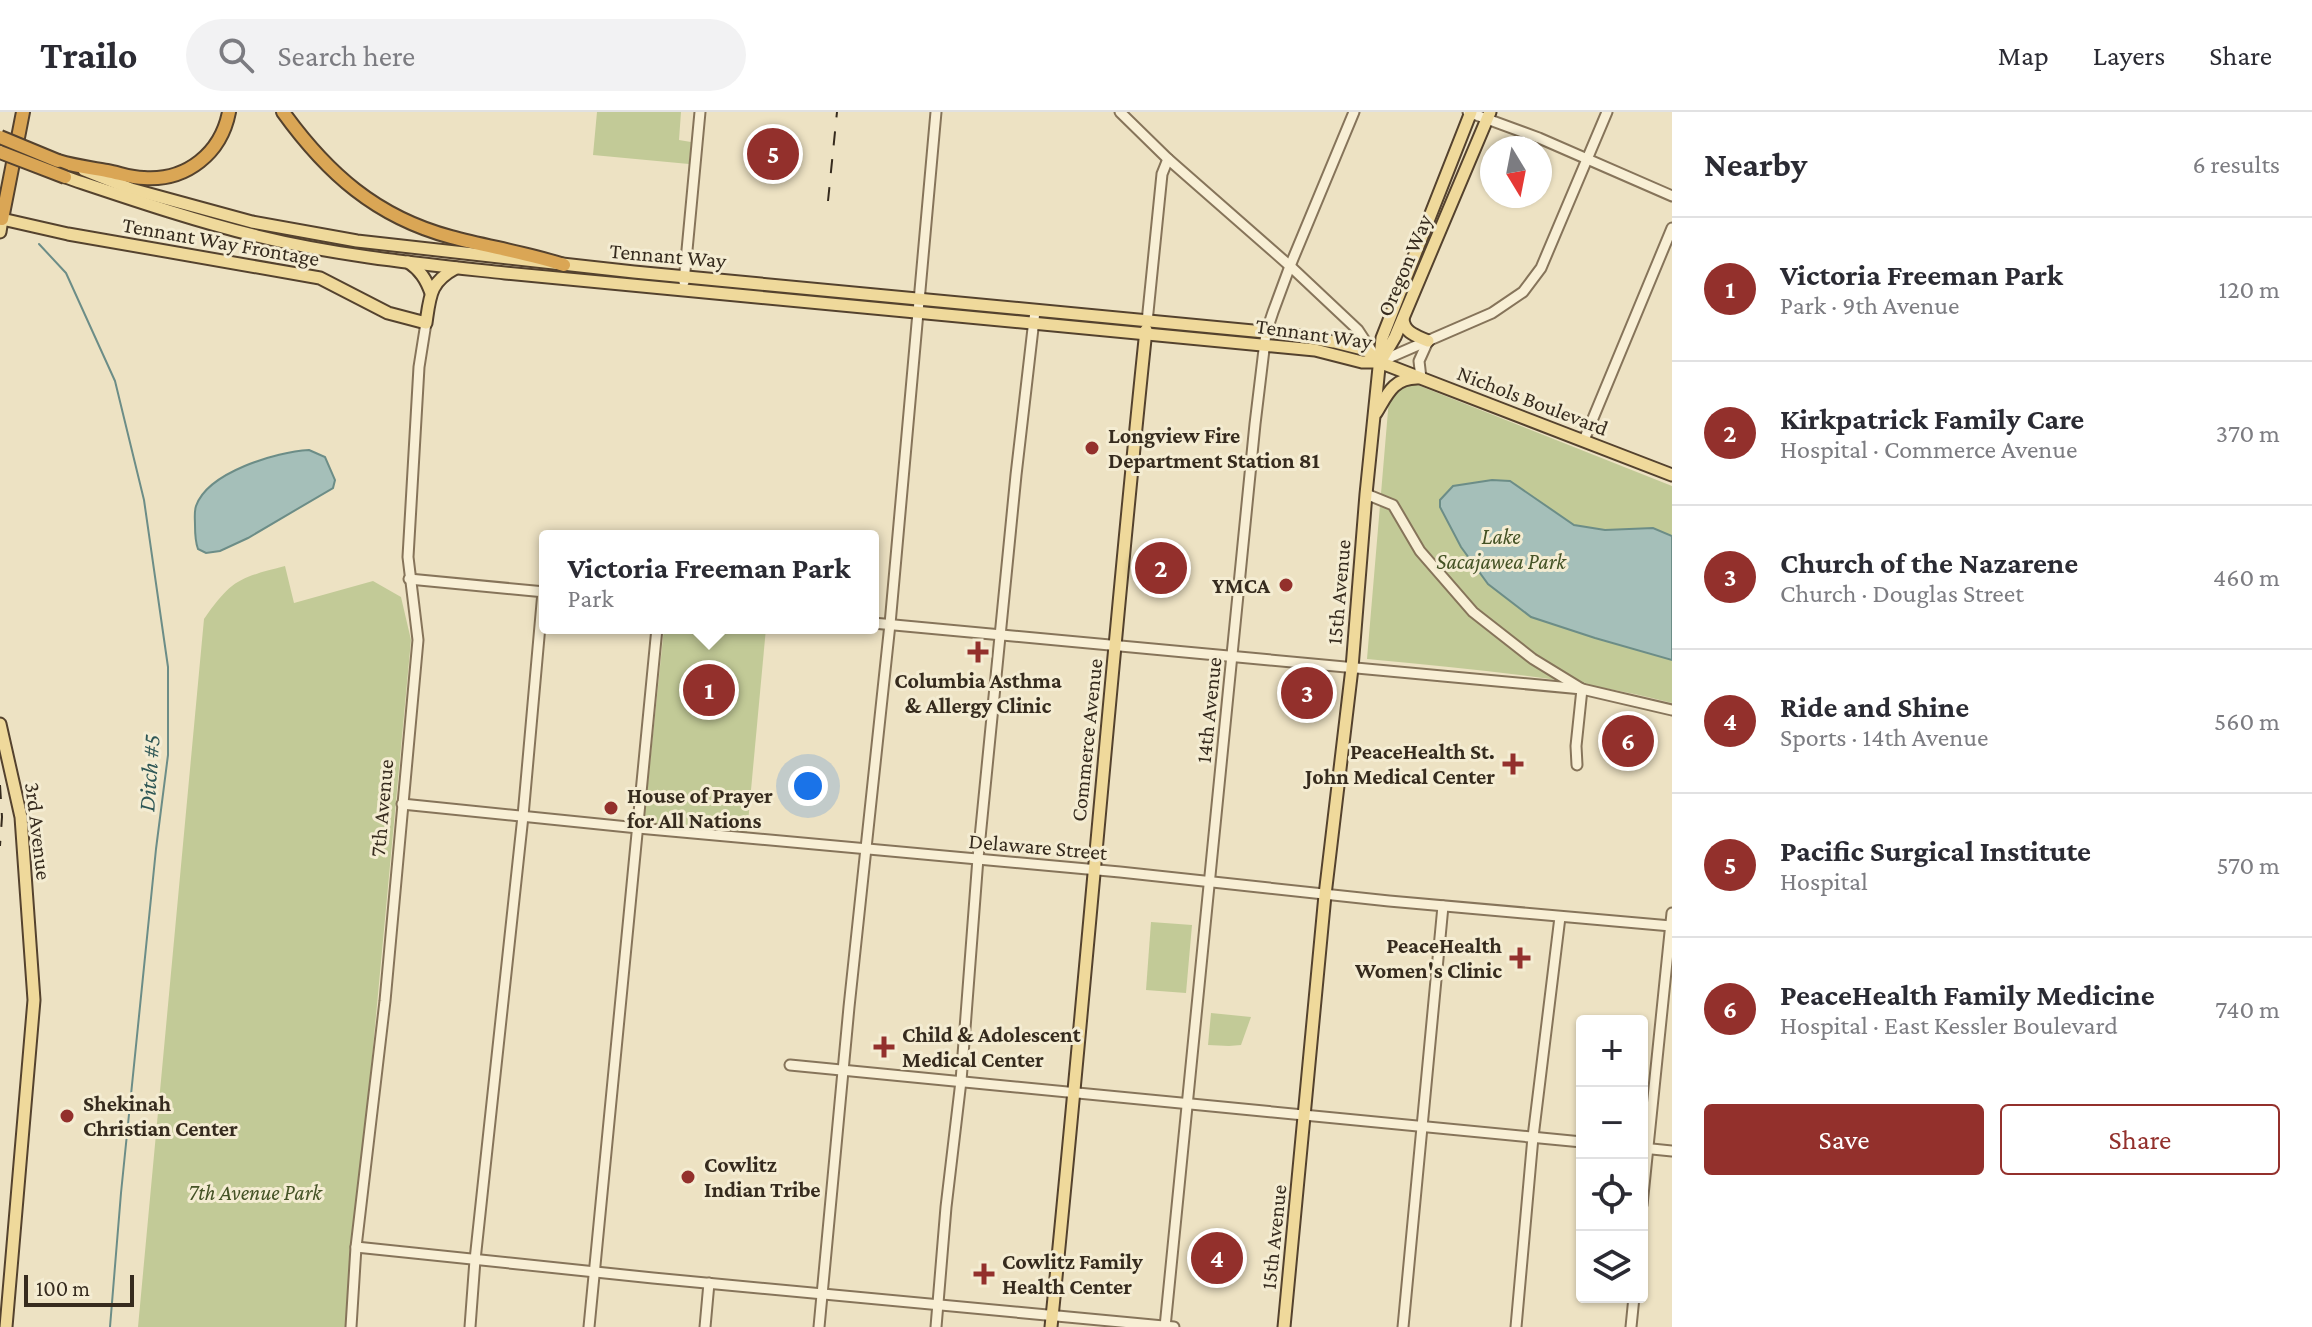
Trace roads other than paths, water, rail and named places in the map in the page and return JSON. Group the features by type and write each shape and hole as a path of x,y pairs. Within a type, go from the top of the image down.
{"highway":[{"path":"1,223 23,112"},
{"path":"72,165 145,179 181,173 210,153 223,134 229,112"},
{"path":"283,112 327,167 395,217 450,237 534,255 564,265"},
{"name":"Tennant Way","path":"0,137 72,165"},
{"name":"Tennant Way","path":"0,152 65,177"}],"main road":[{"name":"Oregon Way","path":"1379,362 1382,338 1470,112"},
{"name":"Oregon Way","path":"1379,362 1395,337 1489,115"},
{"name":"Tennant Way","path":"72,165 131,189 252,222 357,241 564,265 684,283"},
{"name":"Tennant Way","path":"65,177 259,236 457,268 684,283 1266,339 1334,342 1366,350 1379,362"},
{"name":"Tennant Way Frontage","path":"1,223 320,278 388,313 426,323"},
{"path":"408,261 426,279 431,293"},
{"path":"431,293 444,275 457,268"},
{"name":"7th Avenue","path":"426,323 431,293"},
{"path":"1403,319 1404,328 1428,341"},
{"name":"Commerce Avenue","path":"1051,1321 1146,328"},
{"name":"Nichols Boulevard","path":"1379,362 1672,475"},
{"name":"15th Avenue","path":"1284,1327 1325,895 1352,668 1379,362"},
{"path":"1374,417 1392,385 1404,379 1421,378"},
{"name":"3rd Avenue","path":"0,724 21,817 34,1000 6,1327"}],"street":[{"path":"684,283 700,112"},
{"path":"819,1327 890,624 936,112"},
{"path":"1120,112 1358,330 1379,362 1492,313 1523,292 1541,268 1607,112"},
{"name":"14th Avenue","path":"1165,1326 1231,656 1266,339 1290,266 1354,112"},
{"path":"1470,112 1489,115 1672,196"},
{"name":"Commerce Avenue","path":"1146,328 1162,174 1168,159"},
{"path":"1584,440 1672,228"},
{"path":"936,1327 961,1081 978,858 1034,317"},
{"name":"7th Avenue","path":"351,1327 356,1247 385,1001 418,640 408,557 418,381 426,323"},
{"path":"1421,378 1419,361 1428,341"},
{"path":"1366,494 1393,505 1420,551 1473,612 1533,659 1582,689"},
{"path":"409,579 539,592"},
{"path":"879,623 1582,689 1672,710"},
{"path":"470,1327 540,634"},
{"path":"589,1327 656,634"},
{"path":"1577,765 1582,689"},
{"name":"Delaware Street","path":"402,804 1671,926"},
{"path":"1403,1327 1443,906"},
{"path":"1648,1115 1672,913"},
{"path":"1516,1327 1533,1137 1560,917"},
{"path":"790,1065 1576,1141"},
{"path":"1648,1148 1672,1151"},
{"path":"356,1247 938,1305 1051,1321 1174,1327"},
{"path":"705,1327 709,1283"},
{"path":"1631,1327 1633,1303"}],"water":[{"path":"309,450 325,457 335,480 333,488 220,551 206,553 198,549 195,508 214,483 262,460"},
{"path":"1492,480 1510,481 1574,525 1605,530 1653,528 1672,536 1672,660 1531,617 1488,584 1461,547 1440,507 1440,500 1453,486"}],"waterway":[{"name":"Ditch #5","path":"39,244 66,273 115,381 144,500 168,667 168,755 121,1193 110,1327"}],"railway":[{"path":"828,201 837,112"},
{"path":"0,785 0,846"}],"place":[{"name":"Pacific Surgical Institute","path":"773,154"},
{"name":"Longview Fire Department Station 81","path":"1092,448"},
{"name":"Kirkpatrick Family Care","path":"1161,568"},
{"name":"YMCA","path":"1286,585"},
{"name":"Columbia Asthma & Allergy Clinic","path":"978,652"},
{"name":"Victoria Freeman Park","path":"709,690"},
{"name":"Church of the Nazarene","path":"1307,693"},
{"name":"PeaceHealth Family Medicine","path":"1628,741"},
{"name":"PeaceHealth St. John Medical Center","path":"1513,764"},
{"name":"House of Prayer for All Nations","path":"611,808"},
{"name":"PeaceHealth Women's Clinic","path":"1520,958"},
{"name":"Child & Adolescent Medical Center","path":"884,1047"},
{"name":"Shekinah Christian Center","path":"67,1116"},
{"name":"Cowlitz Indian Tribe","path":"688,1177"},
{"name":"Ride and Shine","path":"1217,1258"},
{"name":"Cowlitz Family Health Center","path":"984,1274"}],"park label":[{"name":"Lake Sacajawea Park","path":"1501,548"},
{"name":"7th Avenue Park","path":"255,1192"}]}
